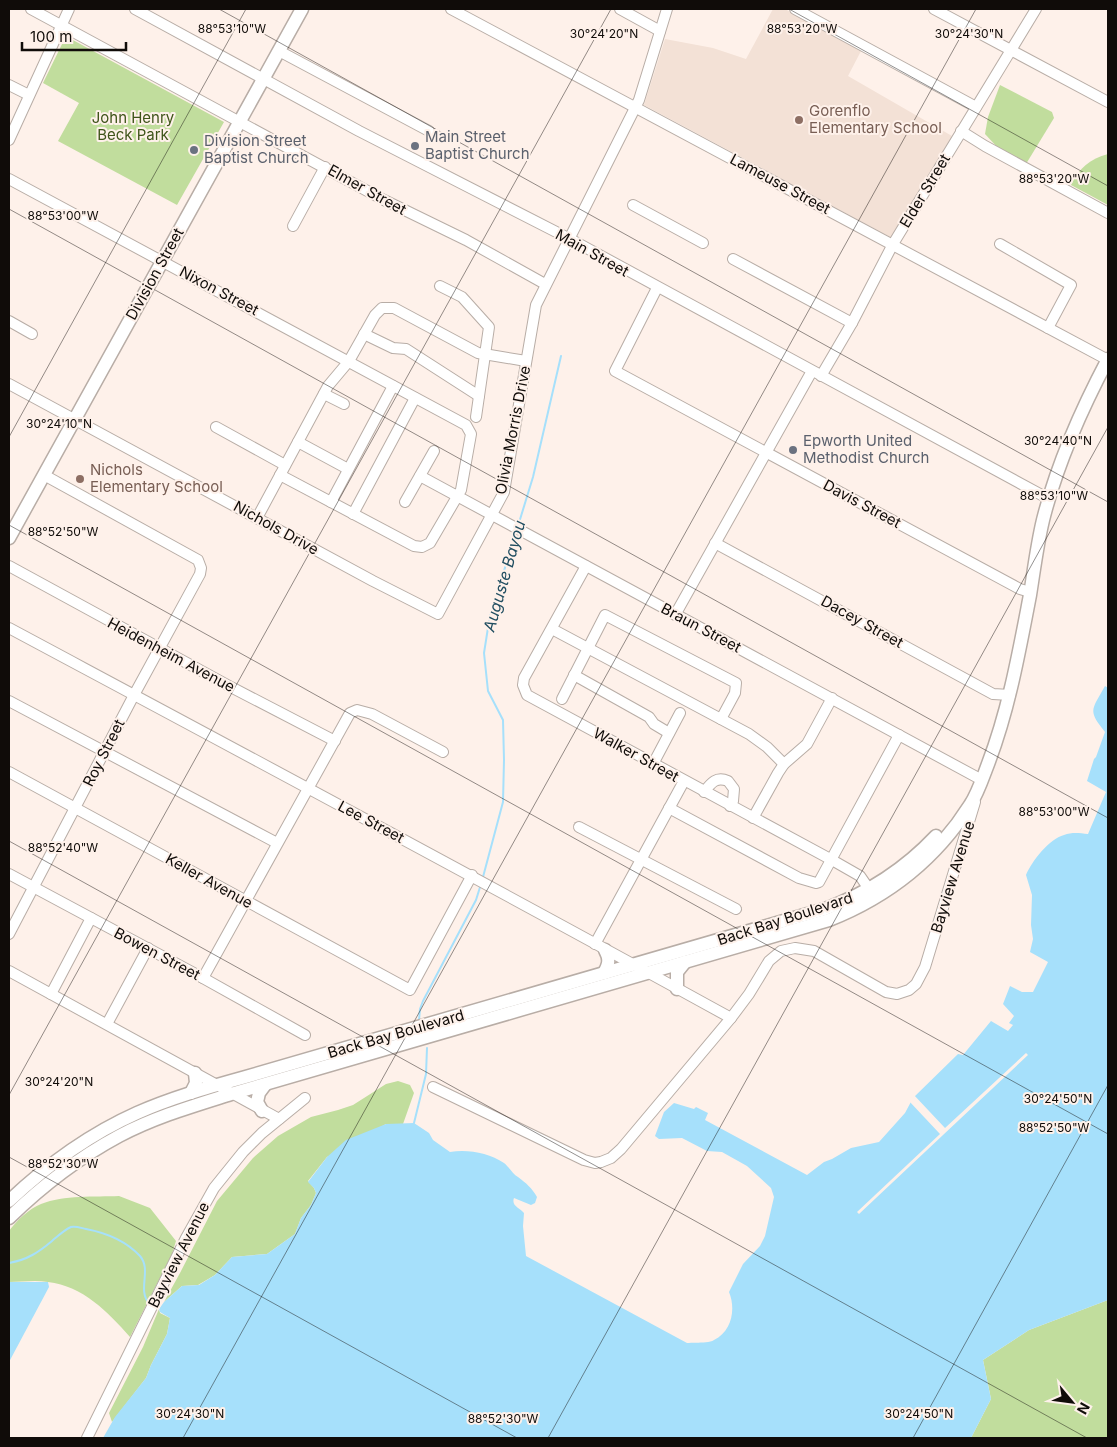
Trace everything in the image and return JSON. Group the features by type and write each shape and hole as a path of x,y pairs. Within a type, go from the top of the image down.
{"main road":[{"name":"Division Street","path":"9,538 302,9"},
{"name":"Bayview Avenue","path":"982,780 1010,695 1036,552 1049,499 1064,453 1108,360"},
{"name":"Back Bay Boulevard","path":"9,1201 27,1184 65,1155 111,1126 137,1113 191,1093 604,974 849,900 869,890 902,868 922,851 958,811 982,780"},
{"name":"Back Bay Boulevard","path":"9,1218 37,1190 74,1163 120,1136 170,1114 231,1094 829,920 854,910 894,886 930,855 971,804 982,780"},
{"path":"600,947 609,958 604,974"},
{"path":"678,988 677,972 685,962"},
{"path":"191,1093 196,1086 195,1073"},
{"path":"262,1111 257,1102 259,1093 265,1084"}],"street":[{"name":"Elmer Street","path":"31,9 414,215 466,240 545,284"},
{"path":"9,140 69,9"},
{"name":"Main Street","path":"135,9 359,130 570,239 657,288 1049,499"},
{"name":"Lameuse Street","path":"451,9 1108,360"},
{"path":"620,9 660,31"},
{"name":"Olivia Morris Drive","path":"438,614 493,515 506,486 536,305 644,89 667,9"},
{"path":"794,9 976,107"},
{"path":"934,9 1108,102"},
{"name":"Elder Street","path":"816,373 852,323 893,244 1036,9"},
{"path":"278,51 429,131"},
{"path":"9,84 29,95"},
{"path":"961,131 993,151 1108,213"},
{"path":"293,226 325,167"},
{"name":"Nixon Street","path":"9,179 466,425 470,430 471,437 464,478 458,496"},
{"path":"633,205 703,243"},
{"path":"1000,244 1071,285 1048,328"},
{"path":"733,259 852,323"},
{"path":"440,286 462,297 487,324 490,331 476,417"},
{"name":"Davis Street","path":"657,288 615,371 1020,590 1030,592"},
{"path":"257,518 324,394 348,362 375,315 382,308 394,308 473,351 526,361"},
{"path":"9,321 32,334"},
{"path":"364,334 393,348 406,349 479,396"},
{"path":"675,615 766,453 816,373"},
{"name":"Nichols Drive","path":"9,384 373,581 438,614"},
{"path":"331,502 393,386"},
{"path":"324,394 344,404"},
{"path":"353,514 416,398"},
{"path":"216,428 285,464"},
{"path":"298,442 348,469"},
{"path":"405,502 434,451"},
{"name":"Roy Street","path":"9,934 134,695 200,574 200,563 198,560 44,475"},
{"path":"280,475 414,546 422,547 430,544 458,496"},
{"name":"Braun Street","path":"420,476 982,780"},
{"name":"Dacey Street","path":"715,543 993,694 1010,695"},
{"name":"Heidenheim Avenue","path":"9,566 159,649 335,741"},
{"name":"Walker Street","path":"586,566 524,678 523,685 527,695 832,860 860,876 869,890"},
{"path":"562,699 605,615 732,680 736,684 735,693 721,719"},
{"name":"Lee Street","path":"9,628 307,789 474,876 731,1018"},
{"path":"552,629 758,740 784,764"},
{"path":"574,675 649,717 654,724 669,733"},
{"path":"754,818 784,764 807,744 832,698"},
{"path":"9,700 277,843"},
{"path":"203,978 345,720 353,711 362,710 372,714 442,752"},
{"path":"653,764 680,713"},
{"path":"670,808 805,880 816,883 819,882 832,860 899,734"},
{"name":"Keller Avenue","path":"9,772 410,990 474,876"},
{"path":"704,792 714,780 728,781 734,789 733,801 730,806"},
{"name":"Bayview Avenue","path":"433,1086 584,1160 595,1163 611,1158 621,1149 731,1018 749,994 769,961 781,951 795,948 814,952 886,992 897,994 909,990 916,984 929,956 982,780"},
{"path":"600,947 641,860 684,781"},
{"path":"579,827 736,909"},
{"name":"Bowen Street","path":"9,874 305,1035"},
{"path":"51,994 91,918"},
{"path":"107,1024 148,948"},
{"path":"9,971 279,1119"},
{"name":"Bayview Avenue","path":"87,1438 186,1238 214,1188 243,1152 262,1133 305,1098"}],"shaded area":[{"name":"Gorenflo Elementary School","path":"773,9 785,9 861,51 848,76 952,136 892,238 644,105 665,39 713,48 746,59"}],"green space":[{"name":"John Henry Beck Park","path":"71,39 224,122 177,205 58,141 79,103 43,83 64,40"},
{"path":"1000,85 1052,112 1054,118 1026,164 998,148 985,134 988,117"},
{"path":"1108,154 1108,205 1071,185 1086,165"},
{"path":"398,1081 410,1085 414,1093 403,1124 386,1124 327,1157 308,1181 316,1193 311,1205 301,1218 295,1234 267,1254 232,1257 215,1275 198,1285 182,1286 164,1302 217,1201 253,1158 278,1136 311,1117 353,1105 386,1084"},
{"path":"119,1196 150,1208 176,1241 172,1254 130,1337 113,1318 94,1302 61,1284 43,1281 9,1282 9,1231 19,1219 37,1206 50,1201 80,1197"},
{"path":"1108,1300 1108,1438 971,1438 991,1399 983,1360 1029,1330"},
{"path":"159,1309 160,1313 170,1318 167,1334 146,1378 112,1422 109,1413 143,1347"}],"water":[{"path":"1105,686 1108,688 1108,1300 1029,1330 983,1360 991,1399 971,1438 103,1438 115,1417 146,1378 167,1334 170,1318 160,1312 159,1309 164,1302 182,1286 199,1285 215,1275 232,1257 267,1254 295,1234 301,1218 311,1205 316,1193 308,1182 327,1157 346,1140 386,1124 414,1123 429,1133 433,1140 450,1152 485,1154 504,1163 537,1197 535,1203 531,1205 514,1198 513,1201 524,1213 523,1226 526,1256 687,1343 708,1342 720,1336 729,1325 731,1319 732,1305 729,1292 743,1264 760,1246 765,1236 774,1197 771,1188 747,1166 722,1152 707,1151 682,1138 659,1139 655,1136 664,1112 674,1103 694,1109 696,1107 708,1113 705,1120 807,1175 824,1162 851,1148 879,1142 905,1113 913,1098 958,1054 963,1055 991,1021 1008,1031 1013,1025 1009,1023 1014,1016 1003,1004 1010,986 1022,992 1033,992 1048,962 1030,952 1033,939 1031,925 1032,895 1026,875 1037,857 1058,837 1070,833 1088,834 1106,792 1087,781 1105,732 1096,719 1093,710"},
{"path":"9,1282 48,1282 49,1287 9,1362"}],"pier":[{"path":"1026,1053 1028,1055 859,1214 857,1212 940,1134 909,1101 913,1094 945,1128"}],"waterway":[{"name":"Auguste Bayou","path":"518,526 533,477 561,356"},
{"name":"Auguste Bayou","path":"483,877 503,802 504,760 503,720 488,691 484,653 490,615 516,533"},
{"name":"Auguste Bayou","path":"419,1020 423,1001 476,900 481,884"},
{"name":"Auguste Bayou","path":"414,1123 426,1074 427,1048"},
{"path":"9,1263 32,1255 71,1227 101,1233 122,1241 140,1256 145,1267 144,1292 149,1303"}],"place":[{"name":"Gorenflo Elementary School","path":"799,120"},
{"name":"Main Street Baptist Church","path":"415,146"},
{"name":"Division Street Baptist Church","path":"194,150"},
{"name":"Epworth United Methodist Church","path":"793,450"},
{"name":"Nichols Elementary School","path":"80,479"}]}
